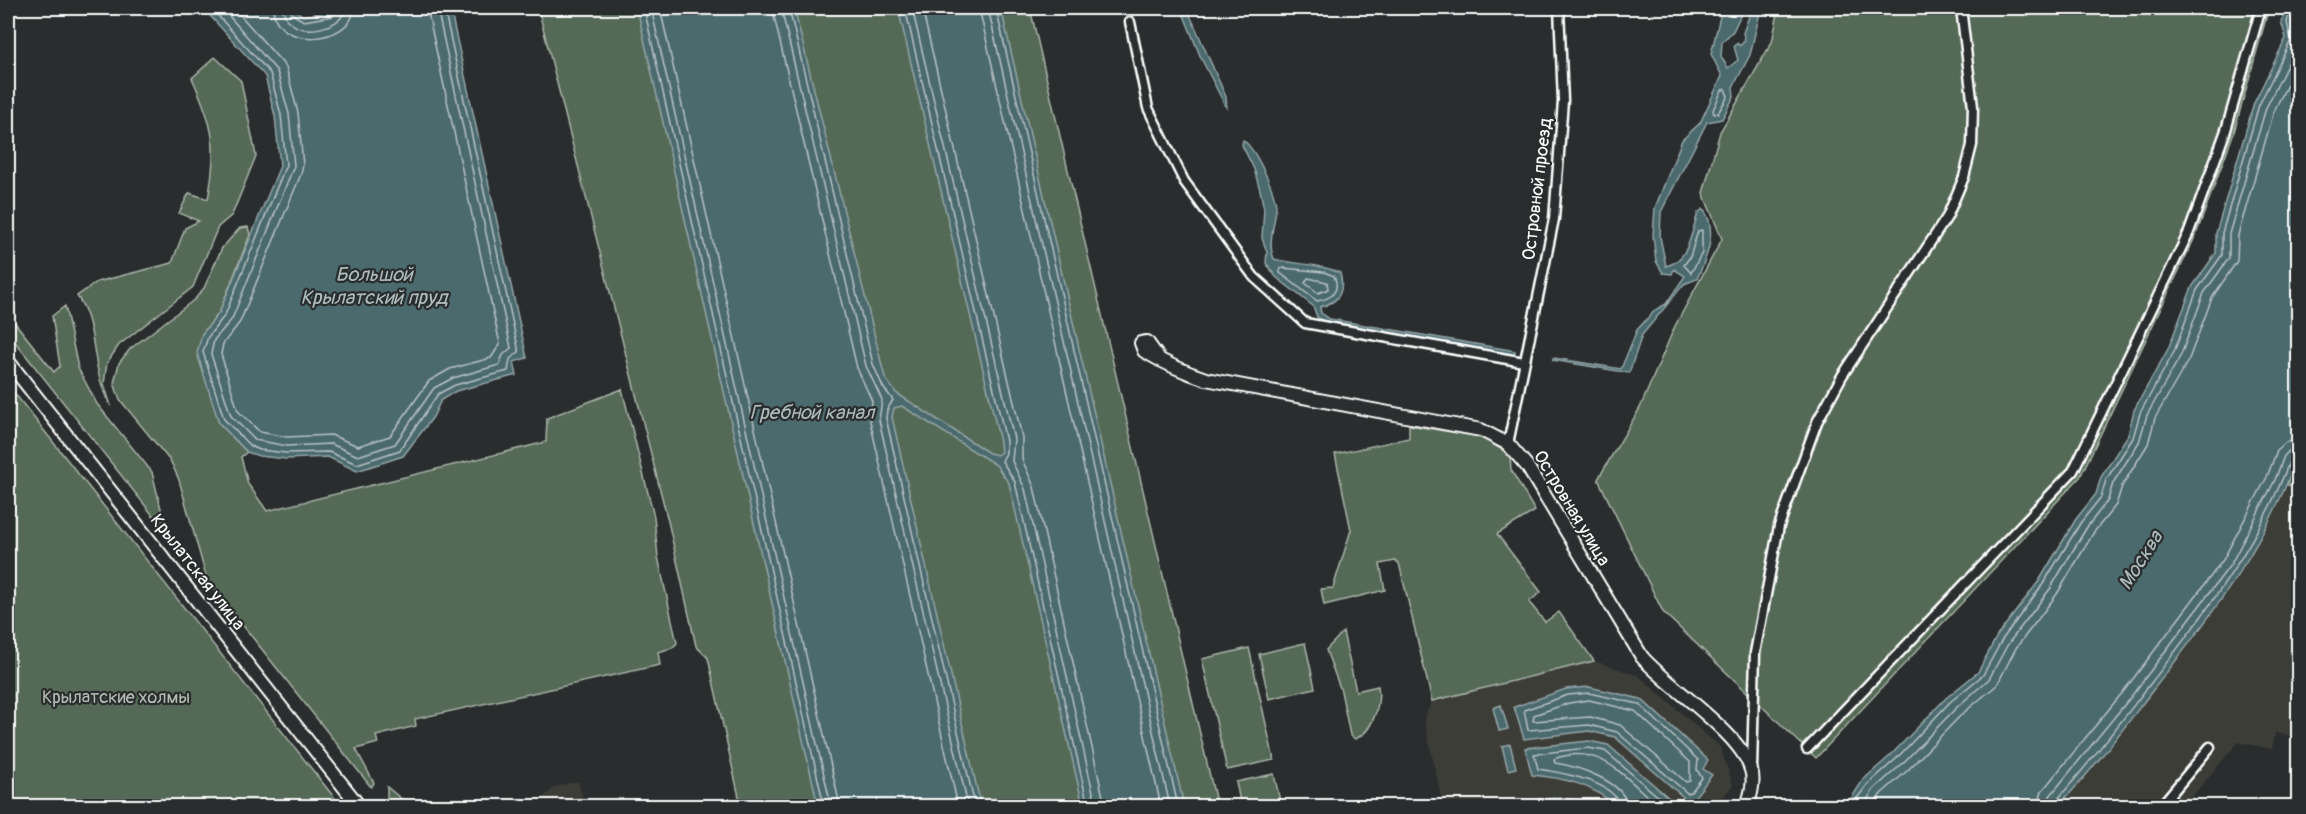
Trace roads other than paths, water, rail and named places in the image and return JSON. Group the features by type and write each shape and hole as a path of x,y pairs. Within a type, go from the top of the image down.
{"street":[{"name":"Островной проезд","path":"1508,444 1554,219 1563,100 1559,8"},
{"path":"1748,807 1756,700 1755,653 1779,526 1817,422 1842,376 1947,217 1964,177 1972,146 1973,107 1961,8"},
{"path":"1807,750 2073,471 2189,232 2226,130 2261,8"},
{"path":"1130,22 1148,108 1184,181 1254,277 1305,323 1524,362"},
{"name":"Островная улица","path":"1144,351 1175,369 1206,379 1481,430 1508,444 1527,466 1642,657 1656,674 1729,737 1745,754 1752,772"},
{"name":"Крылатская улица","path":"8,361 359,807"},
{"path":"2162,807 2210,747"},
{"path":"1748,807 1758,798"}],"water":[{"name":"Большой Крылатский пруд","path":"203,8 293,8 303,16 346,8 450,8 527,358 514,362 517,375 456,391 441,400 433,417 403,456 357,471 328,457 286,459 259,456 247,452 219,423 197,353 202,334 219,313 280,166 275,116 265,76"},
{"name":"Гребной канал","path":"637,8 794,8 885,378 896,393 989,453 997,455 1001,452 1000,442 898,8 1001,8 1184,806 1083,806 1009,483 996,465 902,406 894,408 892,417 981,806 818,806"},
{"path":"1181,8 1187,8 1226,97 1227,109 1201,58"},
{"path":"1722,8 1744,8 1733,31 1722,42 1721,57 1728,68 1738,60 1734,46 1737,43 1740,46 1745,40 1743,33 1752,8 1761,8 1750,55 1733,87 1734,96 1722,119 1707,122 1661,212 1660,237 1666,266 1674,263 1684,252 1698,213 1703,209 1708,217 1711,235 1704,263 1697,279 1684,284 1642,335 1629,373 1553,360 1553,358 1621,369 1637,330 1655,310 1666,304 1685,276 1674,269 1672,274 1663,273 1656,261 1653,235 1655,208 1682,140 1700,123 1722,76 1711,54"},
{"name":"Москва","path":"2288,8 2298,8 2298,455 2285,488 2254,549 2196,634 2107,749 2058,806 1839,806 1851,799 1863,780 1891,755 1946,698 1978,672 1997,636 2039,581 2076,519 2096,494 2101,477 2128,435 2134,410 2168,349 2192,287 2216,253 2216,233 2254,103 2286,38 2281,21"},
{"path":"1243,140 1254,152 1269,182 1275,201 1271,240 1274,259 1324,267 1340,273 1341,291 1336,299 1320,307 1321,313 1330,319 1515,351 1515,357 1328,324 1317,317 1313,306 1276,277 1266,263 1267,252 1262,238 1264,209 1254,169 1242,145"},
{"path":"1589,687 1641,699 1708,760 1703,769 1712,775 1690,803 1615,737 1589,731 1524,739 1514,707 1566,689"},
{"path":"1501,705 1508,729 1499,731 1493,708"},
{"path":"1589,741 1608,745 1678,806 1616,806 1597,792 1577,783 1532,775 1525,748"},
{"path":"1510,744 1516,768 1508,770 1502,746"},
{"path":"1540,799 1577,800 1584,806 1523,806"}],"park label":[{"name":"Крылатские холмы","path":"116,697"}]}
